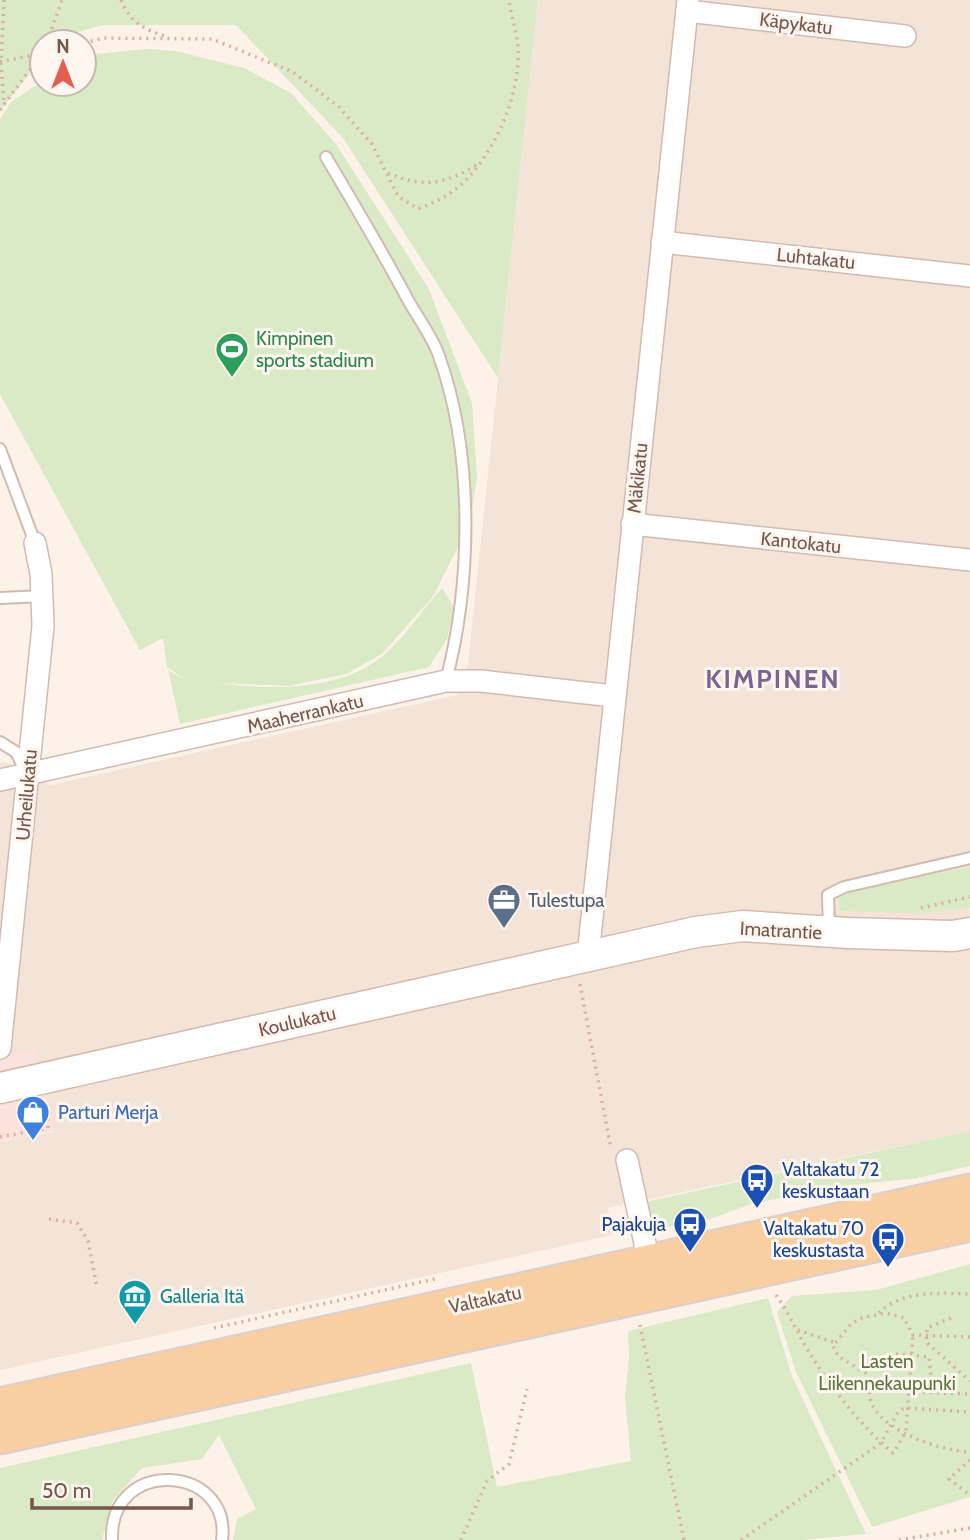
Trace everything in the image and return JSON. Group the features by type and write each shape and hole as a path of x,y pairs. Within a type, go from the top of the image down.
{"main road":[{"name":"Valtakatu","path":"0,1437 653,1278 970,1191"},
{"name":"Valtakatu","path":"0,1405 653,1278 970,1224"}],"street":[{"name":"Käpykatu","path":"687,5 905,36"},
{"name":"Mäkikatu","path":"591,955 613,696 687,5"},
{"name":"Luhtakatu","path":"662,242 970,276"},
{"name":"Kantokatu","path":"632,524 970,560"},
{"name":"Urheilukatu","path":"0,1048 43,596 35,543"},
{"name":"Maaherrankatu","path":"0,780 446,681 481,681 613,696"},
{"name":"Imatrantie","path":"591,955 696,932 743,926 953,936 970,933"},
{"name":"Koulukatu","path":"0,1088 591,955"},
{"path":"627,1160 653,1278"}],"lane":[{"path":"326,157 438,354 455,420 464,497 464,560 458,634 446,681"},
{"path":"0,451 35,543"},
{"path":"0,598 43,596"},
{"path":"0,742 16,752 28,774"},
{"path":"829,932 828,895 844,887 970,858"},
{"path":"112,1540 117,1510 128,1495 143,1484 160,1479 187,1483 210,1498 219,1514 222,1540"}],"path":[{"path":"4,0 0,62 4,103"},
{"path":"52,28 62,0"},
{"path":"121,0 127,15 143,29 171,38"},
{"path":"98,40 212,39 293,72 347,116 372,144 398,196 418,209 451,193 478,163 498,134 517,79 518,48 509,1"},
{"path":"0,62 28,56"},
{"path":"0,110 28,71"},
{"path":"386,172 410,182 434,183 460,175 478,163"},
{"path":"0,1137 48,1128 47,1098 41,1079"},
{"path":"49,1219 78,1223 88,1241 97,1288"},
{"path":"770,1292 777,1295 834,1388 881,1443 893,1453 906,1433 914,1335 904,1318 879,1313"},
{"path":"970,1294 914,1296 888,1304 879,1313 856,1321 833,1342 833,1350 838,1356 867,1374 872,1405 893,1424 943,1450 970,1452"},
{"path":"951,1318 927,1328 926,1342 970,1381"},
{"path":"796,1330 833,1342"},
{"path":"914,1335 970,1337"},
{"path":"896,1354 929,1357 931,1377"},
{"path":"461,1540 487,1481 509,1465 527,1389"},
{"path":"909,1392 970,1394"},
{"path":"741,1540 881,1443 898,1412 908,1409 970,1412"},
{"path":"970,1460 949,1479 970,1495"},
{"path":"899,1540 970,1528"}],"shaded area":[{"path":"538,0 970,0 970,1131 608,1208 612,1235 0,1370 0,1142 54,1132 0,1057 0,763 5,762 50,785 457,695 468,664"},
{"path":"37,1049 54,1131 0,1142 0,1057"}],"green space":[{"path":"0,0 538,0 498,378 343,138 236,25 28,28 28,75 0,112"},
{"name":"Kimpinen sports stadium","path":"147,49 176,51 244,68 291,93 336,144 429,289 472,403 477,477 470,523 434,595 382,654 346,674 289,686 218,683 282,687 327,682 348,676 368,666 393,647 442,588 454,607 447,639 429,667 180,724 168,670 185,680 167,667 163,638 140,650 0,394 0,119 11,102 28,90 28,98 98,98 98,54"},
{"path":"970,868 970,908 917,913 840,911 838,896 854,890 903,877"},
{"path":"970,1131 970,1166 918,1178 841,1186 751,1204 710,1219 650,1230 645,1202"},
{"name":"Lasten Liikennekaupunki","path":"970,1264 970,1497 872,1527 796,1372 777,1312 792,1296 876,1290"},
{"path":"768,1298 792,1376 866,1534 802,1540 233,1540 237,1519 256,1509 219,1435 202,1459 142,1468 113,1500 102,1540 0,1540 0,1468 471,1363 497,1487 631,1461 625,1398 629,1357 628,1331"}],"place":[{"name":"Kimpinen sports stadium","path":"232,379"},
{"name":"Tulestupa","path":"504,930"},
{"name":"Parturi Merja","path":"33,1142"},
{"name":"Valtakatu 72 keskustaan","path":"757,1210"},
{"name":"Pajakuja","path":"690,1254"},
{"name":"Valtakatu 70 keskustasta","path":"888,1269"},
{"name":"Galleria Itä","path":"135,1326"}],"district":[{"name":"KIMPINEN","path":"773,679"}]}
